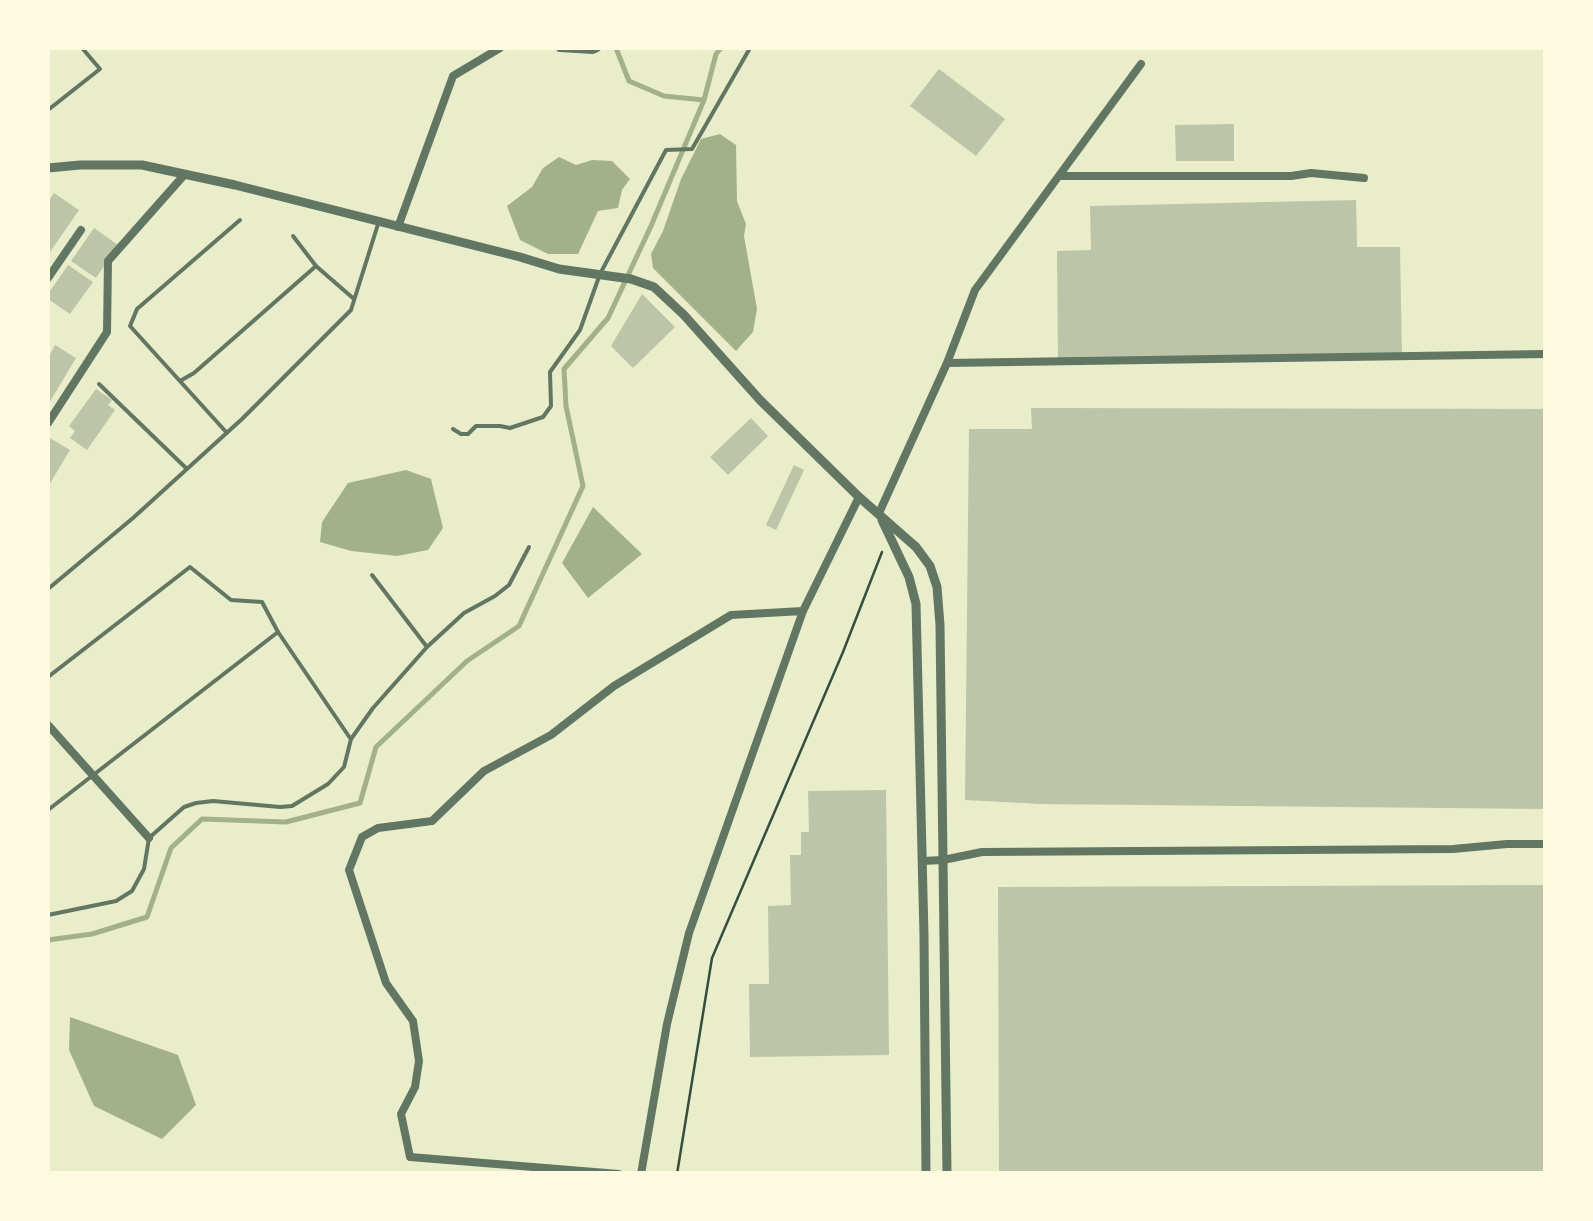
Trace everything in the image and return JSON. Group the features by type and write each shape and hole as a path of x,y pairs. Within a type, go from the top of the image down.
{"street":[{"path":"398,226 453,76 500,48"},
{"path":"560,48 597,48"},
{"path":"926,1174 916,604 909,577 879,513 947,363 975,290 1141,64"},
{"path":"48,168 142,164 559,269 631,279 654,287 760,400 858,497 916,547 930,566 937,587 940,625 948,1174"},
{"path":"1058,176 1312,173 1364,178"},
{"path":"48,423 107,332 108,261 185,174"},
{"path":"48,278 81,230"},
{"path":"947,363 1546,354"},
{"path":"642,1174 668,1024 689,933 803,611 858,497"},
{"path":"618,1174 410,1158 401,1114 415,1087 419,1061 413,1022 386,983 349,870 362,838 378,828 432,821 484,771 551,736 614,686 730,616 803,611"},
{"path":"48,726 150,838"},
{"path":"922,861 982,852 1453,849 1546,844"}],"lane":[{"path":"48,110 100,69 82,48"},
{"path":"453,429 468,434 476,426 510,428 543,417 551,406 550,372 580,330 600,274 666,150 692,149 750,48"},
{"path":"227,433 130,326 136,310 240,220"},
{"path":"48,590 227,433 351,310 379,222"},
{"path":"292,236 316,266 354,299"},
{"path":"180,381 316,266"},
{"path":"99,384 187,469"},
{"path":"48,914 116,901 132,891 144,869 150,838 184,807 196,802 292,806 328,784 344,767 350,739 374,708 427,647 464,613 509,584 529,547"},
{"path":"48,677 190,567 231,600 262,602 350,739"},
{"path":"372,575 427,647"},
{"path":"48,810 278,632"}],"path":[{"path":"677,1174 712,958 843,652 889,534"}],"shaded area":[{"path":"720,134 736,145 737,201 746,224 744,236 757,309 753,332 736,351 653,268 651,254 701,139"},
{"path":"559,157 576,165 592,160 612,161 630,179 622,190 618,208 598,211 578,254 548,254 520,240 507,206 532,187 543,168"},
{"path":"406,470 431,479 443,528 428,550 397,556 351,551 320,542 322,522 348,483"},
{"path":"593,507 642,554 588,598 562,563"},
{"path":"70,1017 178,1055 196,1105 162,1139 94,1106 69,1050"}],"building":[{"path":"939,69 1005,119 976,156 910,106"},
{"path":"1234,124 1234,161 1176,161 1175,125"},
{"path":"54,193 79,210 48,255 48,202"},
{"path":"1356,200 1357,247 1400,247 1402,357 1058,361 1057,251 1091,250 1090,206"},
{"path":"94,228 118,245 96,278 71,261"},
{"path":"68,265 93,282 70,314 48,299"},
{"path":"642,294 675,327 633,368 611,346"},
{"path":"55,345 76,358 48,405 48,358"},
{"path":"96,389 112,400 108,405 115,410 87,450 70,438 75,431 69,426"},
{"path":"1031,408 1546,409 1546,809 965,800 969,429 1032,429"},
{"path":"751,418 768,436 728,475 710,457"},
{"path":"50,438 70,450 48,487 48,442"},
{"path":"794,465 804,470 776,530 766,525"},
{"path":"886,790 889,1055 750,1057 749,984 769,984 768,906 791,905 790,855 801,855 801,832 809,832 808,791"},
{"path":"1546,885 1546,1174 999,1174 998,887"}],"waterway":[{"path":"616,48 629,81 664,96 704,100"},
{"path":"48,940 92,934 147,917 171,848 202,819 286,822 360,803 376,747 467,661 519,626 583,486 566,406 564,369 608,318 704,100 721,48"}]}
